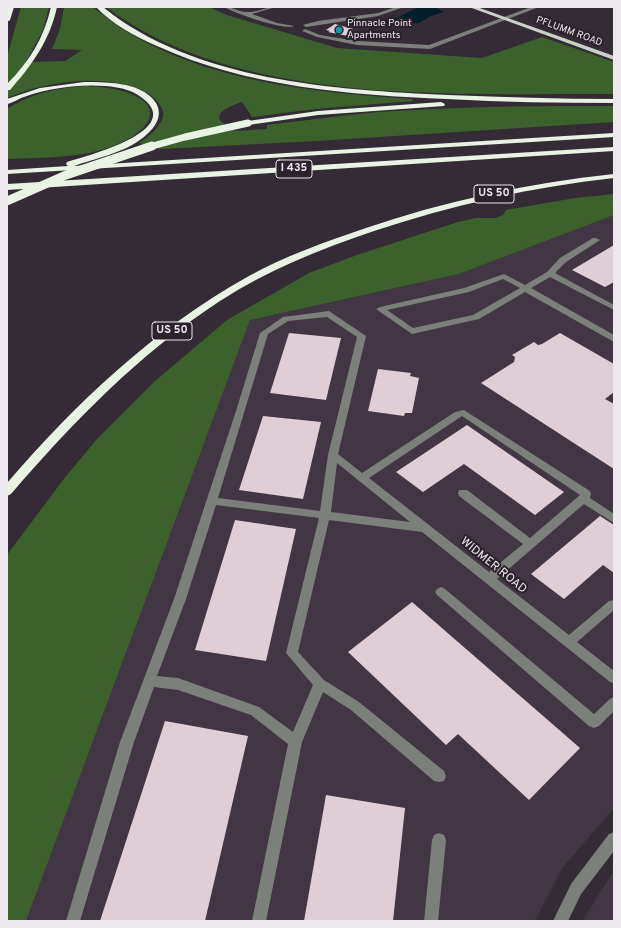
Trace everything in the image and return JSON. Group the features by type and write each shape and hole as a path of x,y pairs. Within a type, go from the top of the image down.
{"highway":[{"path":"7,20 11,7"},
{"path":"7,88 26,68 40,46 48,29 54,7"},
{"path":"99,7 125,26 157,44 197,60 258,77 307,86 372,93 547,101"},
{"path":"7,102 29,92 48,87 93,83 116,86 134,91 146,98 155,107 156,119 153,125 135,140 117,148 56,169"},
{"path":"7,201 64,175 120,154 192,134 248,123 318,113 452,103 614,101"},
{"name":"I 435","path":"7,172 614,135"},
{"name":"I 435","path":"10,187 614,149"},
{"name":"US 50","path":"7,491 50,441 121,373 172,331 227,293 252,278 305,252 384,224 444,206 522,188 614,176"}],"main road":[{"name":"PFLUMM ROAD","path":"472,7 614,58"}],"street":[{"path":"227,7 295,30 305,28 322,20 375,15 388,9 401,7"},
{"path":"246,14 274,7"},
{"path":"295,30 298,24 319,36 357,43 430,47 536,7"},
{"path":"596,240 563,260 550,274 526,288 476,317 412,331 380,308 466,290 504,276 526,288 614,339"},
{"path":"550,274 610,306"},
{"path":"73,921 127,742 180,599 264,333 286,319 329,314 362,336 333,455 325,514 292,653 320,684 355,706 439,776"},
{"path":"359,476 458,414 464,413 586,494 584,499 489,579"},
{"name":"WIDMER ROAD","path":"333,455 614,678"},
{"path":"463,493 530,544"},
{"path":"584,499 614,519"},
{"path":"212,501 325,514 426,528"},
{"path":"441,592 594,722 614,703"},
{"path":"569,642 613,604 614,605"},
{"path":"149,681 178,684 255,711 295,742"},
{"path":"259,921 295,742 320,684"},
{"path":"560,921 576,889 614,839"},
{"path":"431,921 439,840"}],"shaded area":[{"path":"614,215 614,808 563,867 535,921 26,921 250,320 459,274"},
{"path":"614,870 614,921 582,921 613,872"}],"green space":[{"path":"21,7 49,7 43,30 26,62 65,61 82,50 52,49 60,29 64,7 93,7 127,31 164,51 203,66 286,86 329,92 412,99 413,101 315,109 252,117 242,102 224,110 219,116 220,120 224,124 236,131 267,129 267,125 377,112 489,107 614,106 614,122 316,141 161,149 139,143 150,135 156,128 163,117 163,111 161,106 154,98 135,87 101,81 71,82 43,86 7,98 7,57"},
{"path":"106,7 209,7 227,15 337,48 482,58 542,37 614,62 614,94 486,94 418,92 350,88 283,78 219,63 159,39"},
{"path":"86,86 101,87 126,92 139,98 147,105 150,112 149,120 144,127 127,140 103,150 76,155 7,159 7,109 26,99 45,92"},
{"path":"614,194 614,215 459,274 250,320 26,921 7,921 7,555 63,480 97,439 154,382 227,320 309,273 357,255 458,222 476,218 496,218 503,215 506,210 575,198"}],"water":[{"path":"418,7 435,7 444,12 431,16 419,23 388,26 372,24 399,17"}],"building":[{"name":"Pinnacle Point Apartments","path":"335,24 353,29 350,31 354,32 348,36 328,32 330,31 326,30"},
{"path":"614,245 614,282 605,287 572,270"},
{"path":"289,333 341,338 326,400 270,393"},
{"path":"560,333 614,364 614,392 605,399 614,404 614,469 481,383 514,362 515,357 512,355 534,342 538,345 542,344"},
{"path":"378,369 411,373 410,376 419,378 412,413 405,413 404,416 368,411"},
{"path":"263,416 321,422 303,499 239,490"},
{"path":"467,425 564,492 535,515 464,464 423,492 396,472"},
{"path":"600,516 614,525 614,573 603,565 564,599 531,574"},
{"path":"235,520 296,529 266,661 195,650"},
{"path":"412,602 580,748 529,800 458,734 446,745 348,652"},
{"path":"165,721 248,736 205,921 100,921"},
{"path":"326,795 405,808 393,921 304,921"}],"place":[{"name":"Pinnacle Point Apartments","path":"339,30"}]}
